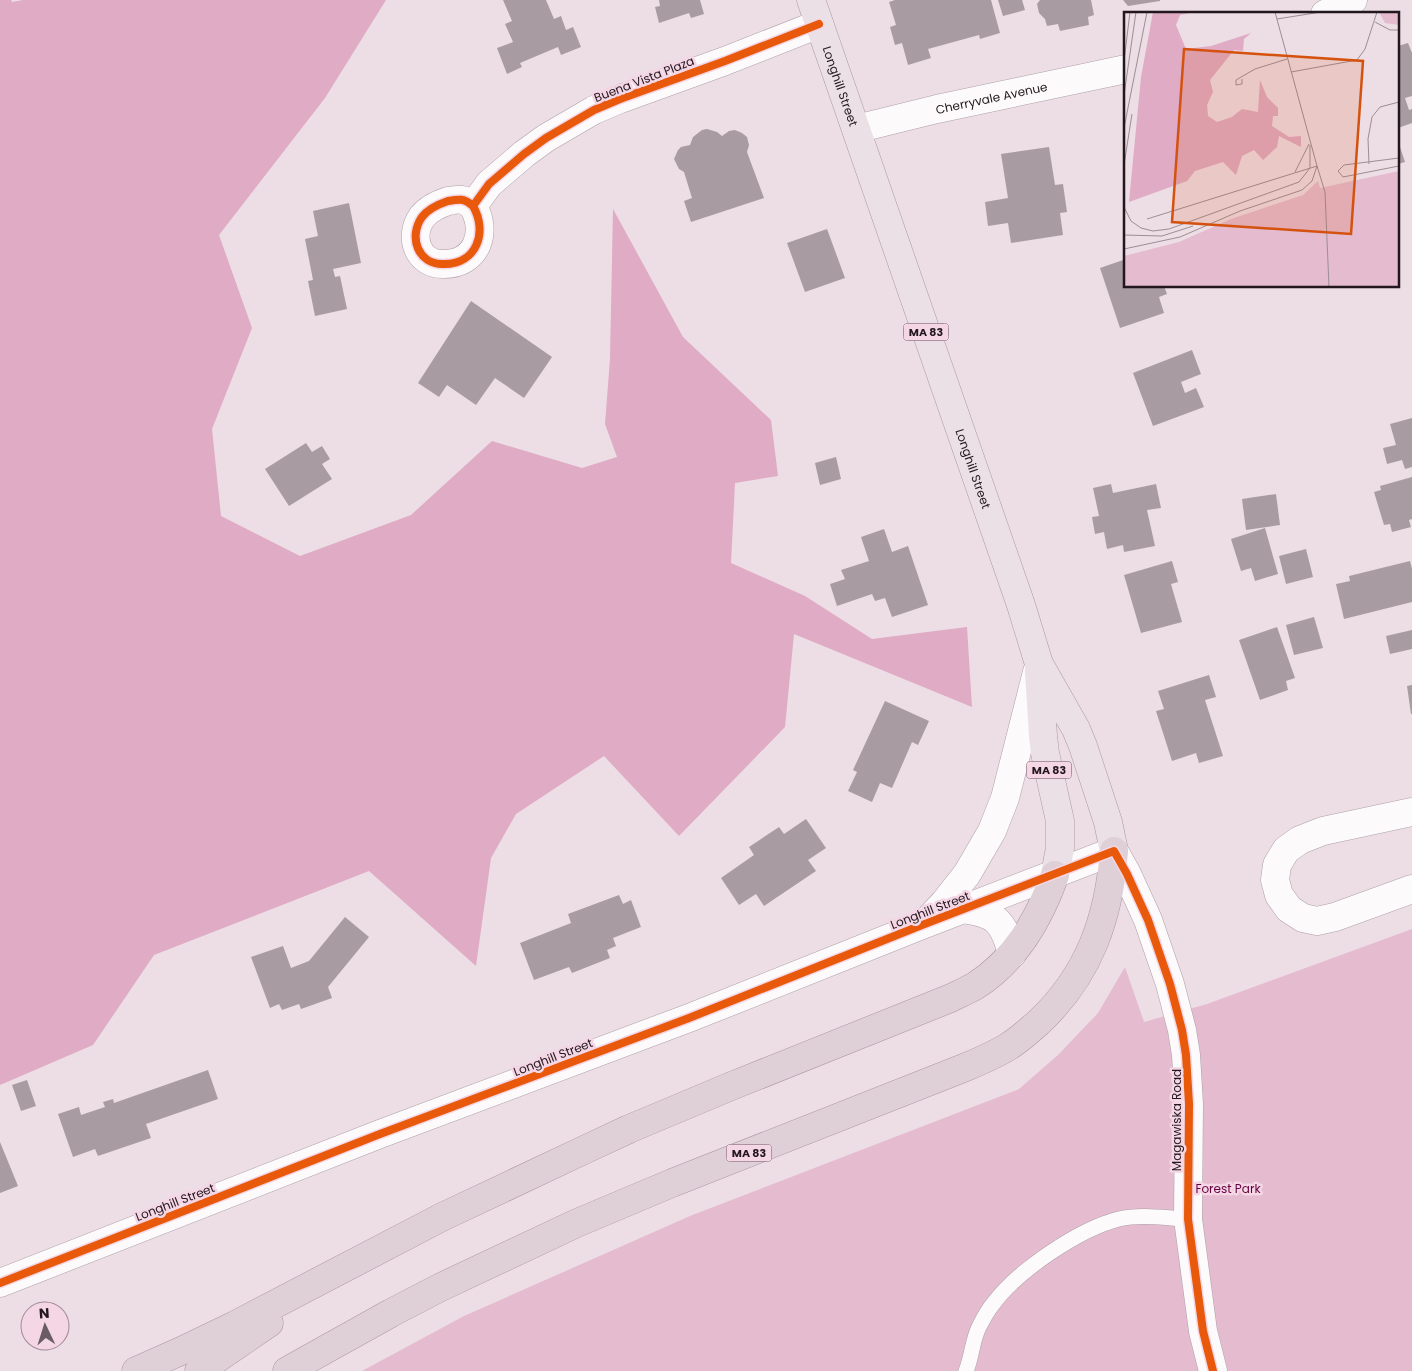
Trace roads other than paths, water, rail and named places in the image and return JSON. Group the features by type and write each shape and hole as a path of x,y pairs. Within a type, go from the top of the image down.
{"highway":[{"name":"MA 83","path":"287,1371 439,1288 577,1223 662,1187 969,1066 1008,1047 1047,1014 1065,994 1092,949 1100,928 1109,887 1114,851"},
{"name":"MA 83","path":"368,1257 442,1217 620,1134 756,1076 951,998 975,986 996,970 1024,940 1034,924 1054,874"},
{"path":"136,1371 235,1325 368,1257"},
{"path":"199,1371 368,1257"}],"main road":[{"name":"Longhill Street","path":"815,12 1021,606 1039,664"},
{"name":"MA 83","path":"1039,664 1076,729 1083,746 1108,822 1114,851"},
{"name":"MA 83","path":"1039,664 1045,754 1060,820 1060,848 1054,874"}],"street":[{"path":"1329,12 1353,0"},
{"name":"Buena Vista Plaza","path":"473,206 489,184 524,154 546,138 594,110 725,62 815,12"},
{"name":"Cherryvale Avenue","path":"856,129 937,109 1124,69"},
{"name":"Longhill Street","path":"922,925 945,902 967,874 992,831 1005,798 1039,664"},
{"path":"1412,812 1323,831 1300,840 1286,850 1277,865 1275,880 1279,895 1289,909 1303,918 1317,921 1335,917 1412,889"},
{"name":"Longhill Street","path":"0,1283 380,1134 688,1018 1114,851"},
{"name":"Magawiska Road","path":"1114,851 1148,920 1170,984 1182,1030 1186,1055 1189,1104 1188,1219 1203,1331 1213,1371"},
{"name":"Longhill Street","path":"963,909 983,912 1000,924 1012,954"}],"lane":[{"path":"966,1371 978,1329 992,1304 1009,1286 1049,1253 1096,1228 1120,1219 1136,1217 1188,1219"}],"park label":[{"name":"Forest Park","path":"1228,1188"}]}
